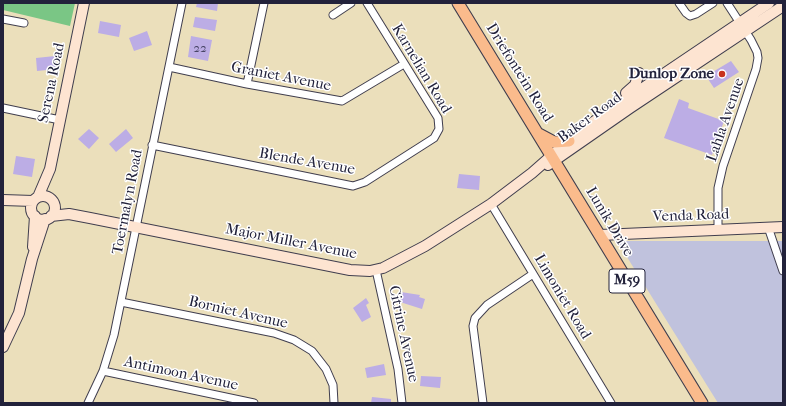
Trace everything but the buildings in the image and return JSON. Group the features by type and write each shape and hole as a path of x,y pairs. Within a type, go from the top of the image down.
{"main road":[{"name":"Serena Road","path":"36,199 50,169 84,3"},
{"name":"Driefontein Road","path":"458,3 553,159"},
{"name":"Baker Road","path":"553,159 624,112 742,26 769,3"},
{"name":"Baker Road","path":"553,159 569,141 604,115 742,26 783,6"},
{"path":"604,115 612,103 635,85 639,73"},
{"path":"539,134 554,142 569,141"},
{"name":"Major Miller Avenue","path":"48,218 69,214 350,270 376,270 399,261 491,204 553,159"},
{"name":"Lunik Drive","path":"553,159 702,403"},
{"name":"Serena Road","path":"50,169 52,202"},
{"path":"3,347 21,307 32,259 48,218 54,208 52,202 42,196 36,199 7,201"},
{"path":"32,259 33,215 31,207 36,199"},
{"path":"7,201 40,219 48,218"},
{"name":"Major Miller Avenue","path":"52,202 62,209 90,218"},
{"name":"Venda Road","path":"600,235 783,227"}],"street":[{"name":"Toermalyn Road","path":"88,403 110,352 182,3"},
{"path":"247,84 264,3"},
{"path":"333,15 351,3"},
{"name":"Karnelian Road","path":"367,3 438,118 439,129"},
{"path":"678,3 690,16 696,14 713,3"},
{"path":"727,3 742,26"},
{"path":"3,19 24,23"},
{"name":"Lahla Avenue","path":"718,230 718,188 723,166 756,69 757,52 742,26"},
{"name":"Graniet Avenue","path":"169,67 247,84 342,101 404,64"},
{"path":"3,108 60,120"},
{"name":"Blende Avenue","path":"152,145 353,186 365,182 434,138 439,129"},
{"name":"Limoniet Road","path":"491,204 611,403"},
{"path":"768,227 783,270"},
{"name":"Citrine Avenue","path":"376,270 398,369 402,403"},
{"path":"483,403 473,326 475,318 487,305 533,274"},
{"name":"Borniet Avenue","path":"121,302 274,333 294,340 312,351 326,369 333,385 334,403"},
{"name":"Antimoon Avenue","path":"103,371 254,403"}],"shaded area":[{"path":"617,241 783,241 783,403 718,403"}],"green space":[{"path":"3,3 75,3 70,26 3,10"}],"place":[{"name":"Dunlop Zone","path":"722,74"}]}
